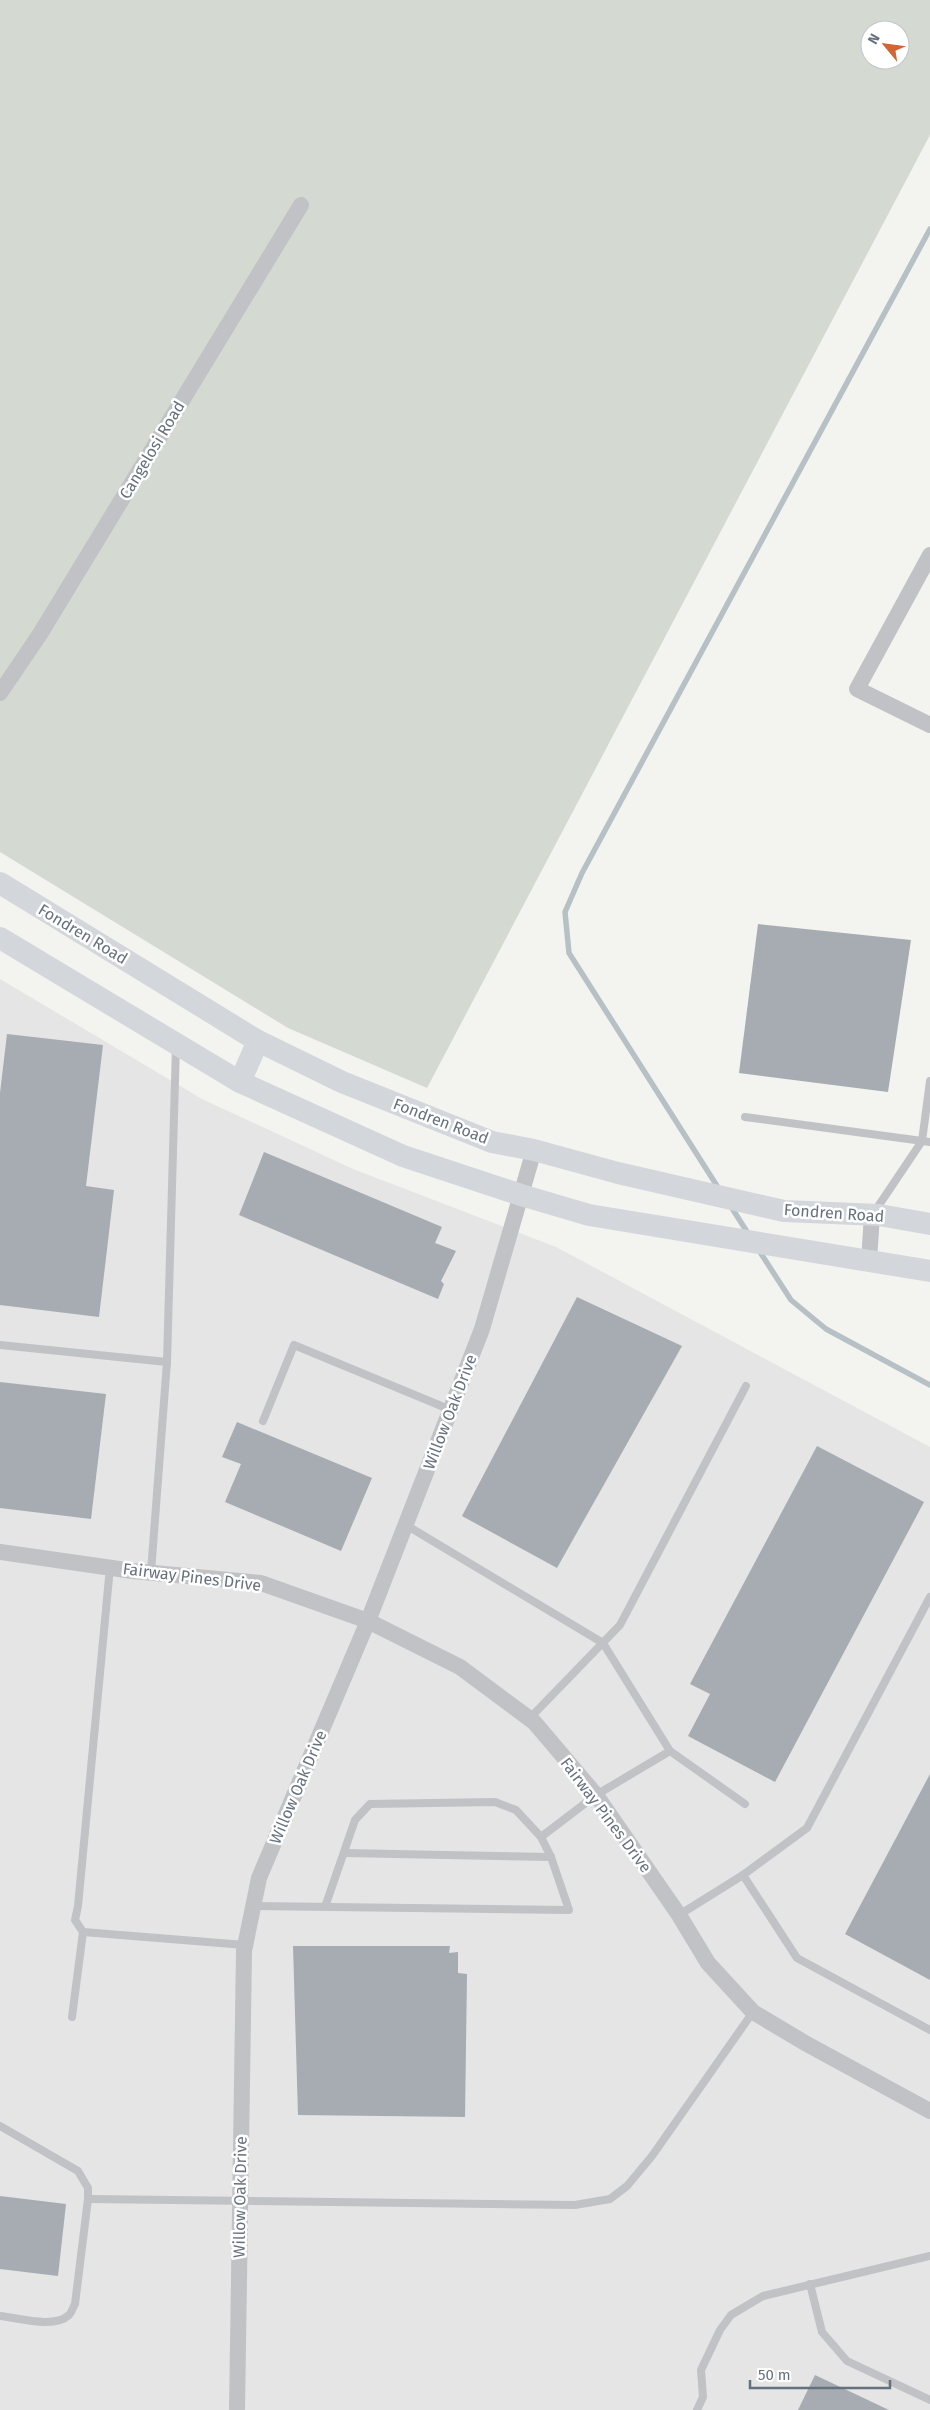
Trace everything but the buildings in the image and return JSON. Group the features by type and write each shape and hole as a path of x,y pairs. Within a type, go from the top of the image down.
{"main road":[{"name":"Fondren Road","path":"0,883 258,1041 342,1082 492,1142 534,1150 624,1174 784,1211 872,1215 930,1224"},
{"path":"0,938 240,1082 402,1156 521,1195 590,1215 930,1271"},
{"path":"240,1082 258,1041"}],"street":[{"name":"Cangelosi Road","path":"0,693 40,634 301,205"},
{"path":"930,555 857,688 930,725"},
{"name":"Willow Oak Drive","path":"237,2410 246,1945 259,1878 368,1622 482,1329 534,1150"},
{"path":"868,1261 872,1215"},
{"name":"Fairway Pines Drive","path":"0,1552 110,1568 261,1583 368,1622 460,1667 529,1719 596,1795 679,1915 708,1963 754,2012 805,2043 930,2111"}],"lane":[{"path":"151,1572 167,1362 176,1044"},
{"path":"872,1215 926,1141 930,1081"},
{"path":"745,1117 926,1141"},
{"path":"0,1345 167,1362"},
{"path":"263,1421 294,1345 451,1410"},
{"path":"529,1719 620,1625 746,1386"},
{"path":"406,1524 603,1643 670,1751 745,1804"},
{"path":"72,2017 83,1932 75,1920 78,1906 110,1568"},
{"path":"679,1915 743,1875 807,1828 930,1597"},
{"path":"541,1838 596,1795 670,1751"},
{"path":"253,1906 325,1907 568,1910 552,1857 541,1838 516,1810 495,1802 370,1804 355,1820 325,1907"},
{"path":"344,1853 552,1857"},
{"path":"743,1875 797,1958 930,2030"},
{"path":"83,1932 246,1945"},
{"path":"88,2199 575,2205 610,2199 627,2186 652,2156 754,2012"},
{"path":"0,2126 78,2171 88,2188 75,2304 70,2314 61,2320 50,2322 0,2316"},
{"path":"697,2410 703,2397 701,2370 720,2330 731,2315 763,2296 930,2256"},
{"path":"810,2284 822,2332 846,2361 930,2400"}],"shaded area":[{"path":"0,0 930,0 930,135 427,1088 288,1028 0,852"},
{"path":"0,979 202,1099 353,1169 556,1247 930,1447 930,2410 0,2410"}],"waterway":[{"path":"719,1189 569,953 565,912 582,873 930,229"},
{"path":"730,1205 749,1235"},
{"path":"758,1249 791,1300 826,1329 930,1385"}]}
